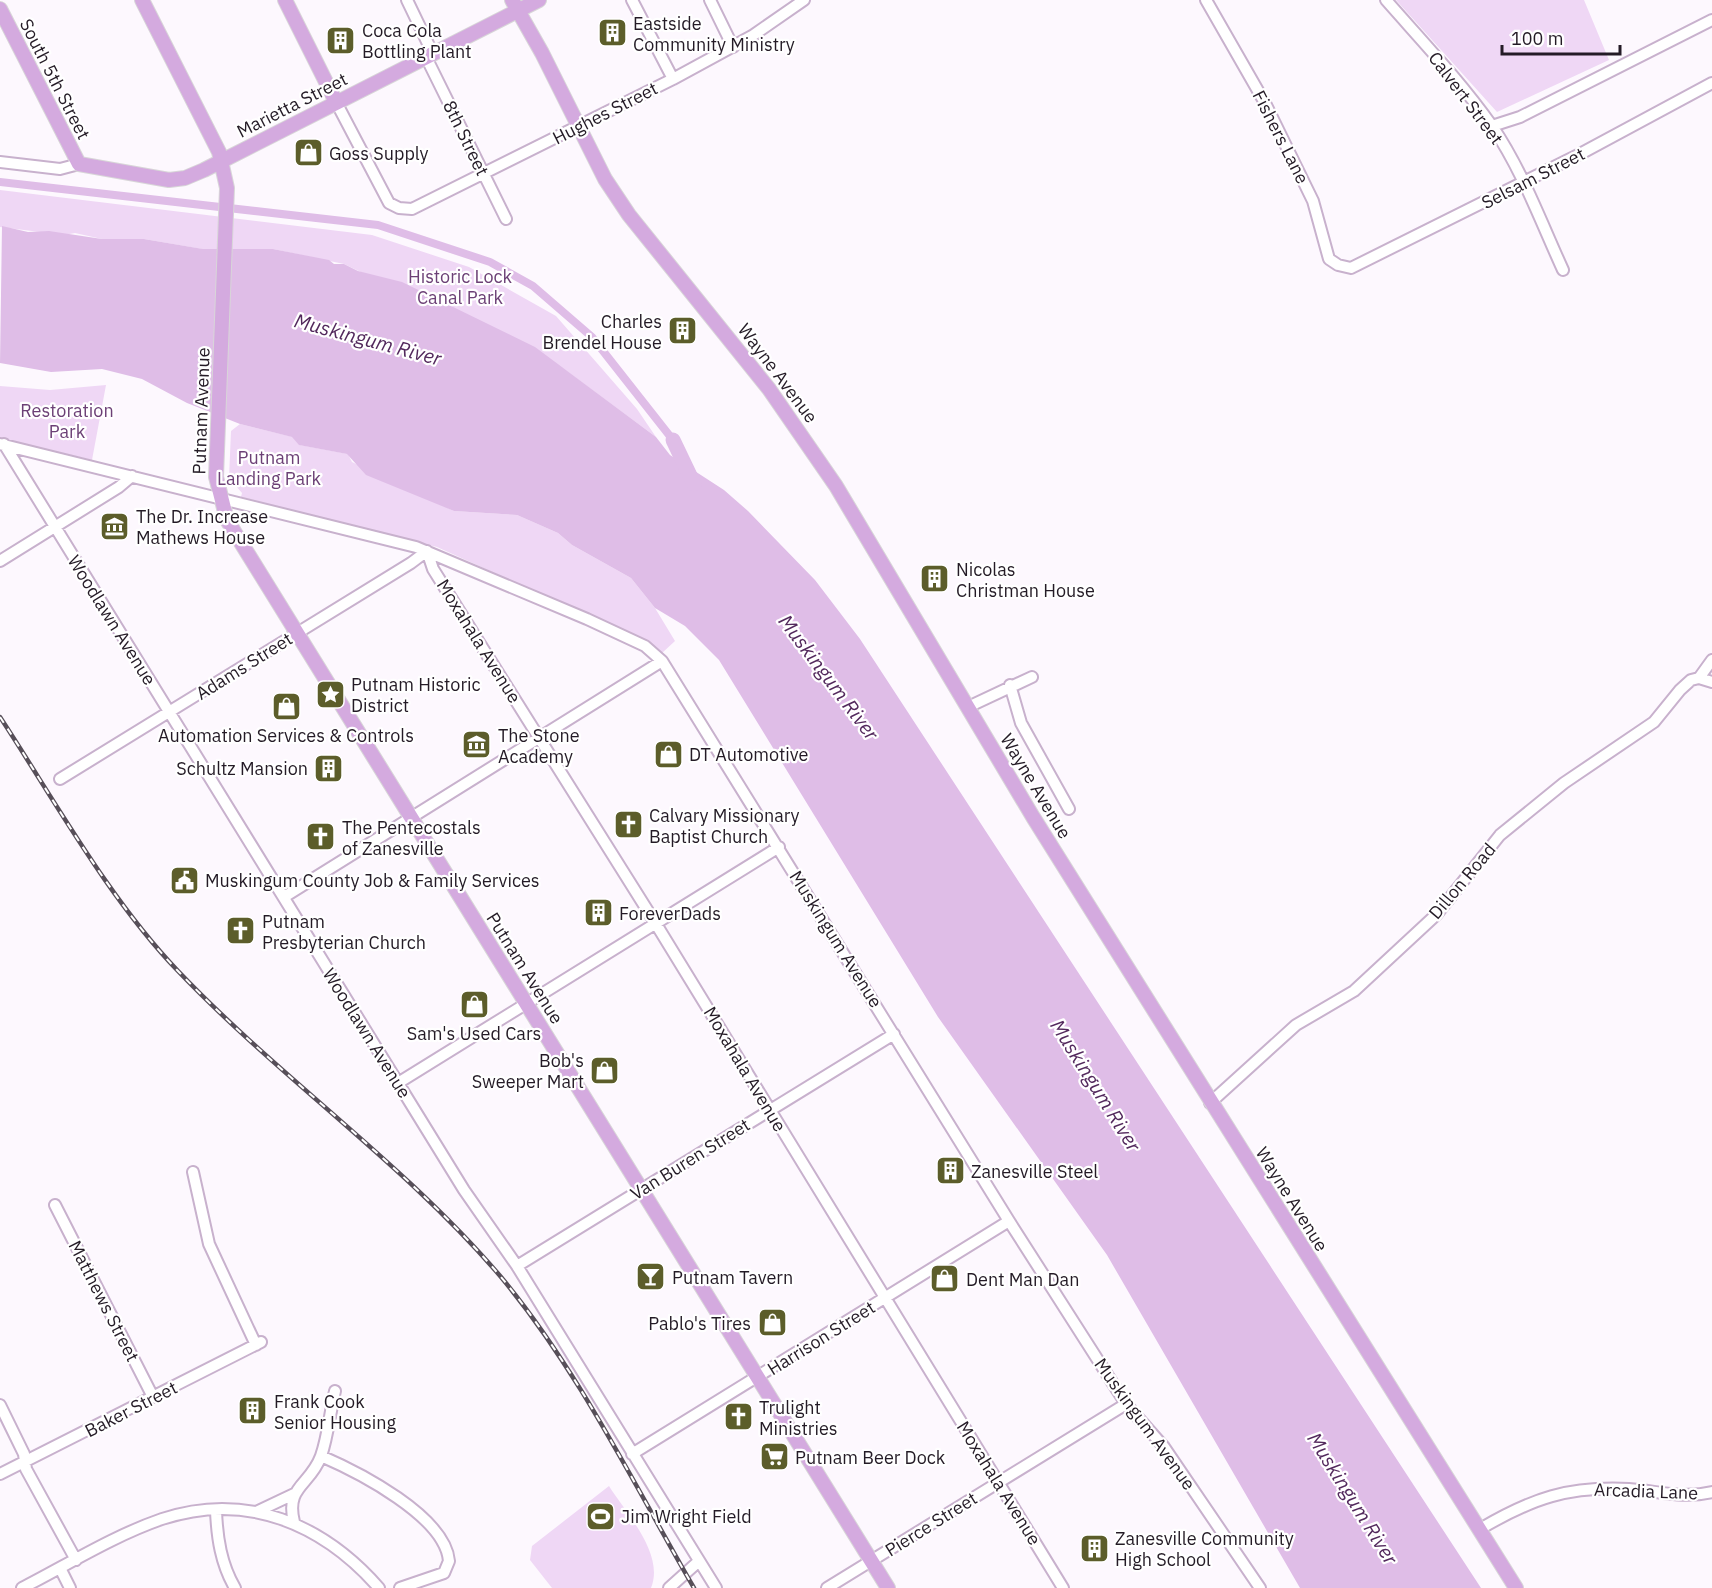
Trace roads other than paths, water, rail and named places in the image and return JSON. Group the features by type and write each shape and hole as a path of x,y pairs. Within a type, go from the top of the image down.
{"main road":[{"name":"Putnam Avenue","path":"142,0 221,161 227,188 217,458 220,498 227,520 888,1588"},
{"name":"Marietta Street","path":"79,164 169,180 185,178 430,55 516,5 539,0"},
{"path":"291,2 336,102"},
{"name":"Wayne Avenue","path":"516,5 605,179 629,215 730,339 816,456 1210,1103 1516,1588"},
{"name":"South 5th Street","path":"0,9 79,164"}],"street":[{"name":"8th Street","path":"407,0 484,175 506,219"},
{"path":"632,0 673,79"},
{"path":"710,0 733,47"},
{"name":"Hughes Street","path":"336,102 386,199 399,208 419,207 733,47 804,0"},
{"name":"Fishers Lane","path":"1206,0 1264,103 1313,201 1329,258 1338,265 1351,268"},
{"name":"Calvert Street","path":"1386,0 1438,58 1492,126 1524,183 1563,270"},
{"path":"1492,126 1520,117 1712,20"},
{"name":"Selsam Street","path":"1351,268 1524,183 1712,83"},
{"path":"0,162 60,169 79,164"},
{"name":"Muskingum Avenue","path":"2,444 427,551 645,646 662,661 1009,1221 1126,1404 1164,1447 1260,1588"},
{"name":"Woodlawn Avenue","path":"2,444 464,1190 517,1266 716,1588"},
{"path":"0,561 119,487 132,476"},
{"name":"Adams Street","path":"60,779 427,551"},
{"name":"Moxahala Avenue","path":"427,551 434,569 656,924 1063,1588"},
{"name":"Dillon Road","path":"1210,1103 1296,1025 1354,991 1437,914 1500,835 1564,783 1654,722 1680,690 1691,680 1699,678 1712,660"},
{"path":"284,897 662,661"},
{"path":"968,707 1010,685 1032,677"},
{"path":"1699,678 1712,682"},
{"path":"1010,685 1021,723 1069,809"},
{"path":"398,1083 779,847"},
{"name":"Van Buren Street","path":"517,1266 894,1034"},
{"name":"Baker Street","path":"0,1474 258,1344 209,1244 193,1172"},
{"name":"Matthews Street","path":"55,1205 153,1397"},
{"name":"Harrison Street","path":"632,1454 1009,1221"},
{"path":"294,1522 290,1505 294,1494 310,1475 321,1456 335,1391"},
{"name":"Pierce Street","path":"827,1588 1126,1404"},
{"path":"0,1406 24,1454 26,1469 76,1560"},
{"path":"321,1456 350,1469 390,1492 419,1515 441,1541 449,1561 444,1573 400,1588"},
{"name":"Arcadia Lane","path":"1480,1529 1509,1512 1565,1491 1588,1488 1632,1489 1694,1496 1712,1492"},
{"path":"256,1512 294,1494"},
{"path":"216,1510 218,1543 227,1575 235,1588"},
{"path":"22,1588 163,1519 192,1511 216,1510 256,1512 294,1522 330,1541 379,1588"},
{"path":"669,1588 699,1561"},
{"path":"60,1568 70,1588"}],"water":[{"path":"2,226 28,232 49,231 102,239 144,239 203,249 273,249 329,260 334,264 344,264 358,271 402,282 535,347 656,437 670,455 724,490 748,511 815,580 860,639 1481,1588 1300,1588 1107,1255 938,1017 719,660 685,626 655,608 631,578 572,545 558,533 517,515 454,511 366,475 347,454 299,445 292,437 240,424 187,403 142,379 102,369 51,372 0,363"}],"waterway":[{"name":"Muskingum River","path":"0,182 378,225 490,262 533,286 592,337 673,440"},
{"name":"Muskingum River","path":"673,440 694,484"}],"railway":[{"path":"0,717 106,881 129,913 178,971 258,1048 384,1159 464,1236 501,1277 529,1313 580,1389 694,1588"}],"place":[{"name":"Eastside Community Ministry","path":"612,33"},
{"name":"Coca Cola Bottling Plant","path":"341,40"},
{"name":"Goss Supply","path":"308,153"},
{"name":"Charles Brendel House","path":"683,331"},
{"name":"The Dr. Increase Mathews House","path":"115,526"},
{"name":"Nicolas Christman House","path":"935,579"},
{"name":"Putnam Historic District","path":"330,694"},
{"name":"Automation Services & Controls","path":"286,706"},
{"name":"The Stone Academy","path":"477,745"},
{"name":"DT Automotive","path":"668,754"},
{"name":"Schultz Mansion","path":"329,768"},
{"name":"Calvary Missionary Baptist Church","path":"628,825"},
{"name":"The Pentecostals of Zanesville","path":"321,837"},
{"name":"Muskingum County Job & Family Services","path":"184,880"},
{"name":"ForeverDads","path":"598,913"},
{"name":"Putnam Presbyterian Church","path":"241,931"},
{"name":"Sam's Used Cars","path":"474,1004"},
{"name":"Bob's Sweeper Mart","path":"605,1070"},
{"name":"Zanesville Steel","path":"950,1171"},
{"name":"Putnam Tavern","path":"651,1277"},
{"name":"Dent Man Dan","path":"945,1279"},
{"name":"Pablo's Tires","path":"772,1323"},
{"name":"Frank Cook Senior Housing","path":"253,1411"},
{"name":"Trulight Ministries","path":"738,1417"},
{"name":"Putnam Beer Dock","path":"774,1457"},
{"name":"Jim Wright Field","path":"600,1516"},
{"name":"Zanesville Community High School","path":"1094,1548"}],"park label":[{"name":"Historic Lock Canal Park","path":"460,286"},
{"name":"Restoration Park","path":"67,420"},
{"name":"Putnam Landing Park","path":"269,467"}]}
